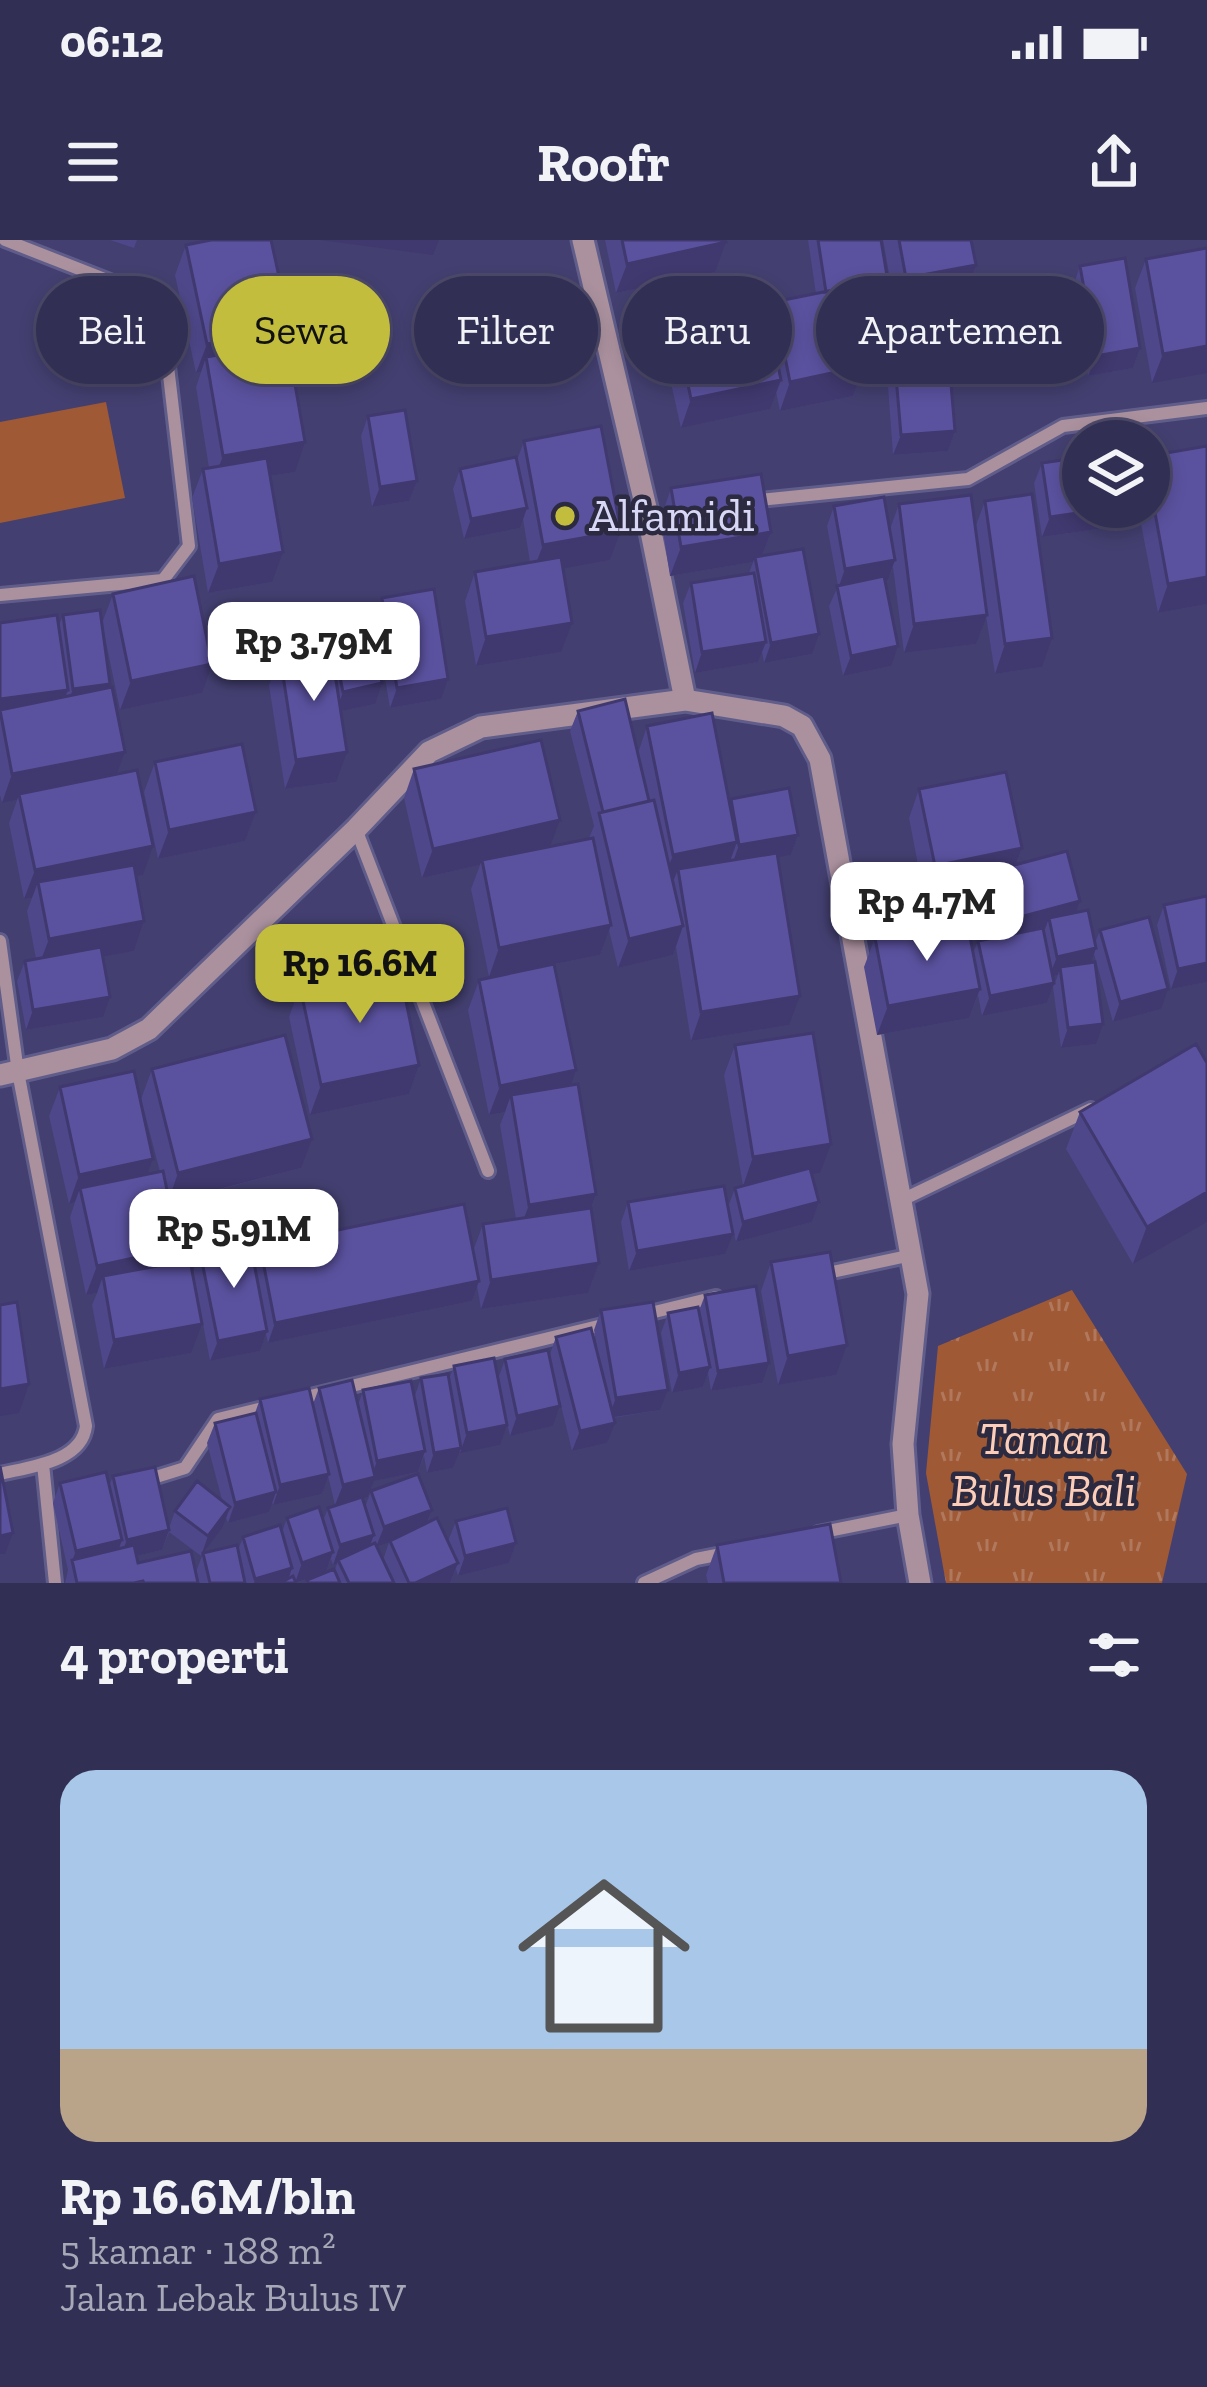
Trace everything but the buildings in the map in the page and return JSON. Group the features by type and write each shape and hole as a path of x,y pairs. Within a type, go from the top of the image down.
{"street":[{"path":"0,595 163,580 189,546 162,315 148,296 4,240"},
{"path":"583,240 659,511 685,700"},
{"path":"739,502 968,478 1064,425 1207,408"},
{"path":"9,1073 112,1049 149,1029 356,830 429,752 481,727 685,700 784,716 802,726 820,759 918,1294 904,1411 908,1515 920,1583"},
{"path":"356,830 488,1171"},
{"path":"0,941 9,1073 86,1426 81,1444 43,1464 0,1474"},
{"path":"904,1199 1096,1107"},
{"path":"793,1280 912,1256"},
{"path":"131,1484 185,1468 218,1419 725,1295"},
{"path":"43,1464 55,1583"},
{"path":"810,1535 908,1515"},
{"path":"644,1583 696,1559 742,1550"}],"green space":[{"path":"106,402 125,498 0,523 0,422"},
{"name":"Taman Bulus Bali","path":"1072,1290 1187,1474 1162,1583 946,1583 926,1473 938,1346"}],"place":[{"name":"Alfamidi","path":"565,516"}]}
